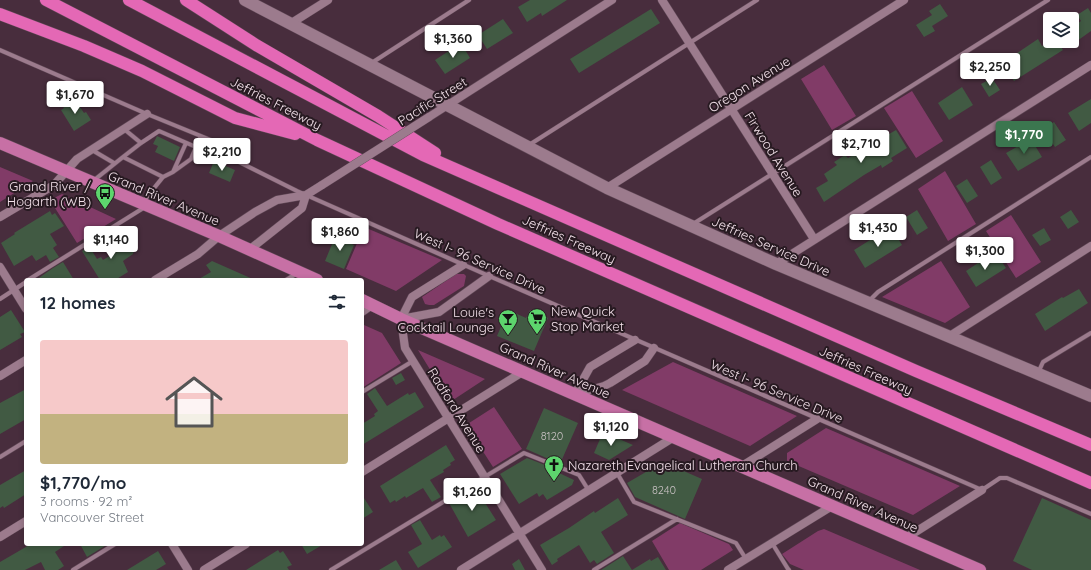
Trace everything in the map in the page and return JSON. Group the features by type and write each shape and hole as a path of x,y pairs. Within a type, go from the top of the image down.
{"highway":[{"name":"Jeffries Freeway","path":"46,0 317,140 505,227 1091,484"},
{"name":"Jeffries Freeway","path":"129,0 423,155 470,174 902,365 1091,445"},
{"path":"186,0 256,45 378,116 470,174"},
{"path":"0,14 84,46 142,71 235,118 317,140"}],"main road":[{"name":"Grand River Avenue","path":"0,143 145,204 312,278"},
{"name":"Grand River Avenue","path":"365,306 401,319 524,371 980,570"}],"street":[{"name":"Jeffries Service Drive","path":"245,0 607,188 776,264 1091,396"},
{"path":"290,24 328,0"},
{"name":"Pacific Street","path":"158,278 198,254 235,224 277,200 306,195 612,0"},
{"name":"Firwood Avenue","path":"662,0 814,239"},
{"name":"Oregon Avenue","path":"607,188 904,0"},
{"path":"776,264 1091,65"},
{"path":"0,217 54,185 77,160 147,114"},
{"path":"249,250 302,208 306,195"},
{"path":"948,337 1091,246"},
{"path":"401,319 412,297 463,265"},
{"path":"0,267 24,306"},
{"path":"401,319 439,312 489,276"},
{"name":"Radford Avenue","path":"401,319 405,348 542,570"},
{"path":"575,394 590,367 635,340"},
{"path":"575,394 610,383 645,361 654,348"},
{"path":"0,376 24,361"},
{"path":"364,471 524,371"},
{"path":"742,466 817,419"},
{"path":"461,570 674,437"},
{"path":"906,538 982,490"},
{"path":"728,570 832,506"},
{"path":"0,537 24,521"},
{"path":"173,546 188,570"},
{"path":"204,570 243,546"}],"lane":[{"path":"368,65 469,0"},
{"path":"526,147 757,0"},
{"path":"691,225 1048,0"},
{"name":"West I- 96 Service Drive","path":"0,50 218,143 230,152 239,162 306,195 463,265 982,490"},
{"path":"124,129 141,143"},
{"path":"92,182 114,163 159,131 196,147"},
{"path":"32,278 145,204 163,177 173,172 191,159 201,136"},
{"path":"173,172 186,143"},
{"path":"92,150 114,163"},
{"path":"123,157 163,177"},
{"path":"867,303 878,292 1091,157"},
{"path":"289,278 298,272"},
{"path":"0,299 24,283"},
{"path":"1038,374 1043,362 1091,333"},
{"path":"364,391 413,361"},
{"path":"0,457 24,442"},
{"path":"331,570 524,453 579,475 589,491"},
{"path":"617,473 634,502 736,543 746,559"},
{"path":"982,490 1000,478 1007,478 1091,514"},
{"path":"594,570 677,519"},
{"path":"772,543 789,570"},
{"path":"73,570 112,546"}],"shaded area":[{"path":"824,65 856,116 832,130 801,79"},
{"path":"912,91 943,141 916,158 884,108"},
{"path":"0,167 33,181 0,202"},
{"path":"945,171 976,224 948,241 918,189"},
{"path":"62,194 116,219 77,243 50,200"},
{"path":"1011,215 1041,262 1016,278 986,231"},
{"path":"364,227 442,260 396,291 346,269"},
{"path":"941,261 970,307 945,323 882,297"},
{"path":"456,274 464,274 466,276 464,286 434,305 425,304 422,297"},
{"path":"364,325 382,333 401,363 364,387"},
{"path":"418,350 485,379 450,402"},
{"path":"673,362 797,416 750,446 622,390"},
{"path":"494,407 522,449 493,467 466,425"},
{"path":"826,428 960,486 913,515 787,461 787,453"},
{"path":"680,523 729,544 733,550 701,570 669,570 652,541"},
{"path":"824,529 920,570 804,570 790,564 782,554 818,531"}],"building":[{"path":"530,0 567,0 542,16 541,13 527,22 518,7"},
{"path":"940,4 948,16 932,26 935,31 924,37 916,25 932,15 929,11"},
{"path":"1088,8 1091,13 1091,31 1079,40 1079,22 1081,21 1079,14"},
{"path":"651,9 660,23 579,73 570,59"},
{"path":"503,19 513,33 487,49 478,35"},
{"path":"1038,39 1042,46 1043,45 1043,48 1062,48 1063,50 1014,81 1002,63"},
{"path":"461,43 470,58 445,74 435,60"},
{"path":"992,78 1000,90 989,97 981,84"},
{"path":"962,87 973,105 949,120 938,103"},
{"path":"1091,99 1091,123 1079,131 1068,113"},
{"path":"71,100 72,103 76,101 91,120 74,131 61,110 64,108 62,105"},
{"path":"1054,122 1066,140 1055,147 1043,129"},
{"path":"896,130 907,148 891,158 893,161 882,168 881,165 864,175 824,202 816,188 828,181 824,174 837,165 834,162 845,155 848,158"},
{"path":"157,136 180,147 174,161 155,152 158,146 153,144"},
{"path":"1031,139 1042,157 1018,171 1006,153"},
{"path":"991,160 1002,178 991,185 980,167"},
{"path":"214,161 235,170 230,182 209,173"},
{"path":"967,179 978,196 967,203 956,186"},
{"path":"917,210 928,228 917,235 906,217"},
{"path":"1071,210 1079,222 1068,229 1060,217"},
{"path":"50,211 52,215 55,213 64,226 50,234 57,245 53,248 59,257 50,262 46,255 36,261 32,255 14,266 1,243 15,234 14,233"},
{"path":"891,227 902,245 865,268 854,250"},
{"path":"1044,228 1051,240 1040,246 1032,235"},
{"path":"124,234 134,249 133,254 123,261 128,272 118,278 99,278 82,251 89,246 97,259 101,257 103,260 119,250 113,240"},
{"path":"341,236 352,240 350,243 354,245 344,269 325,261 335,237 340,239"},
{"path":"998,256 1006,268 976,287 966,271 981,261 983,265"},
{"path":"212,261 250,278 200,278 211,272 206,265"},
{"path":"63,262 73,278 39,278"},
{"path":"1079,289 1088,303 1045,331 1035,314 1062,297 1063,298"},
{"path":"11,310 24,332 20,334 22,337 0,350 0,317"},
{"path":"508,310 526,318 530,310 548,318 534,351 497,336"},
{"path":"401,373 405,380 396,385 392,378"},
{"path":"375,388 387,406 408,393 409,395 415,392 424,407 364,444 364,423 375,416 374,414 378,411 367,394"},
{"path":"24,390 24,420 0,434 0,403"},
{"path":"544,408 578,423 560,464 526,449"},
{"path":"603,432 633,445 609,460 594,453"},
{"path":"446,445 455,460 450,463 451,465 443,470 444,472 430,480 441,497 432,502 423,488 406,498 405,496 396,502 395,500 390,503 380,486"},
{"name":"Nazareth Evangelical Lutheran Church","path":"527,458 558,470 557,472 574,480 572,485 547,500 543,494 539,497 537,493 519,504 500,474"},
{"path":"663,462 702,479 685,519 635,497 627,483"},
{"path":"24,471 24,495 4,508 3,506 0,508 0,485"},
{"path":"475,487 496,520 468,537 449,503"},
{"path":"364,498 373,512 364,518"},
{"path":"618,498 628,515 601,532 614,553 597,564 594,560 590,563 579,545 557,559 558,561 552,565 540,545 594,511 595,513"},
{"path":"1042,498 1091,520 1091,570 1032,570 1013,561"},
{"path":"420,520 432,540 440,535 441,537 444,535 452,547 418,568 408,552 422,544 411,525"},
{"path":"28,546 64,546 55,552 64,566 58,570 45,570 41,562 25,570 0,570 0,562"},
{"path":"81,546 105,546 87,557"},
{"path":"302,546 321,546 307,554"},
{"path":"278,550 280,553 283,551 292,565 287,567 289,570 246,570"},
{"path":"158,551 166,564 156,570 127,570"},
{"path":"623,556 632,570 601,570"},
{"path":"658,557 666,570 632,570 650,559 651,561"},
{"path":"519,559 525,570 515,570 512,564"},
{"path":"396,560 402,570 379,570"}],"place":[{"name":"Grand River / Hogarth (WB)","path":"105,210"},
{"name":"New Quick Stop Market","path":"537,335"},
{"name":"Louie's Cocktail Lounge","path":"508,336"},
{"name":"Nazareth Evangelical Lutheran Church","path":"554,482"}]}
